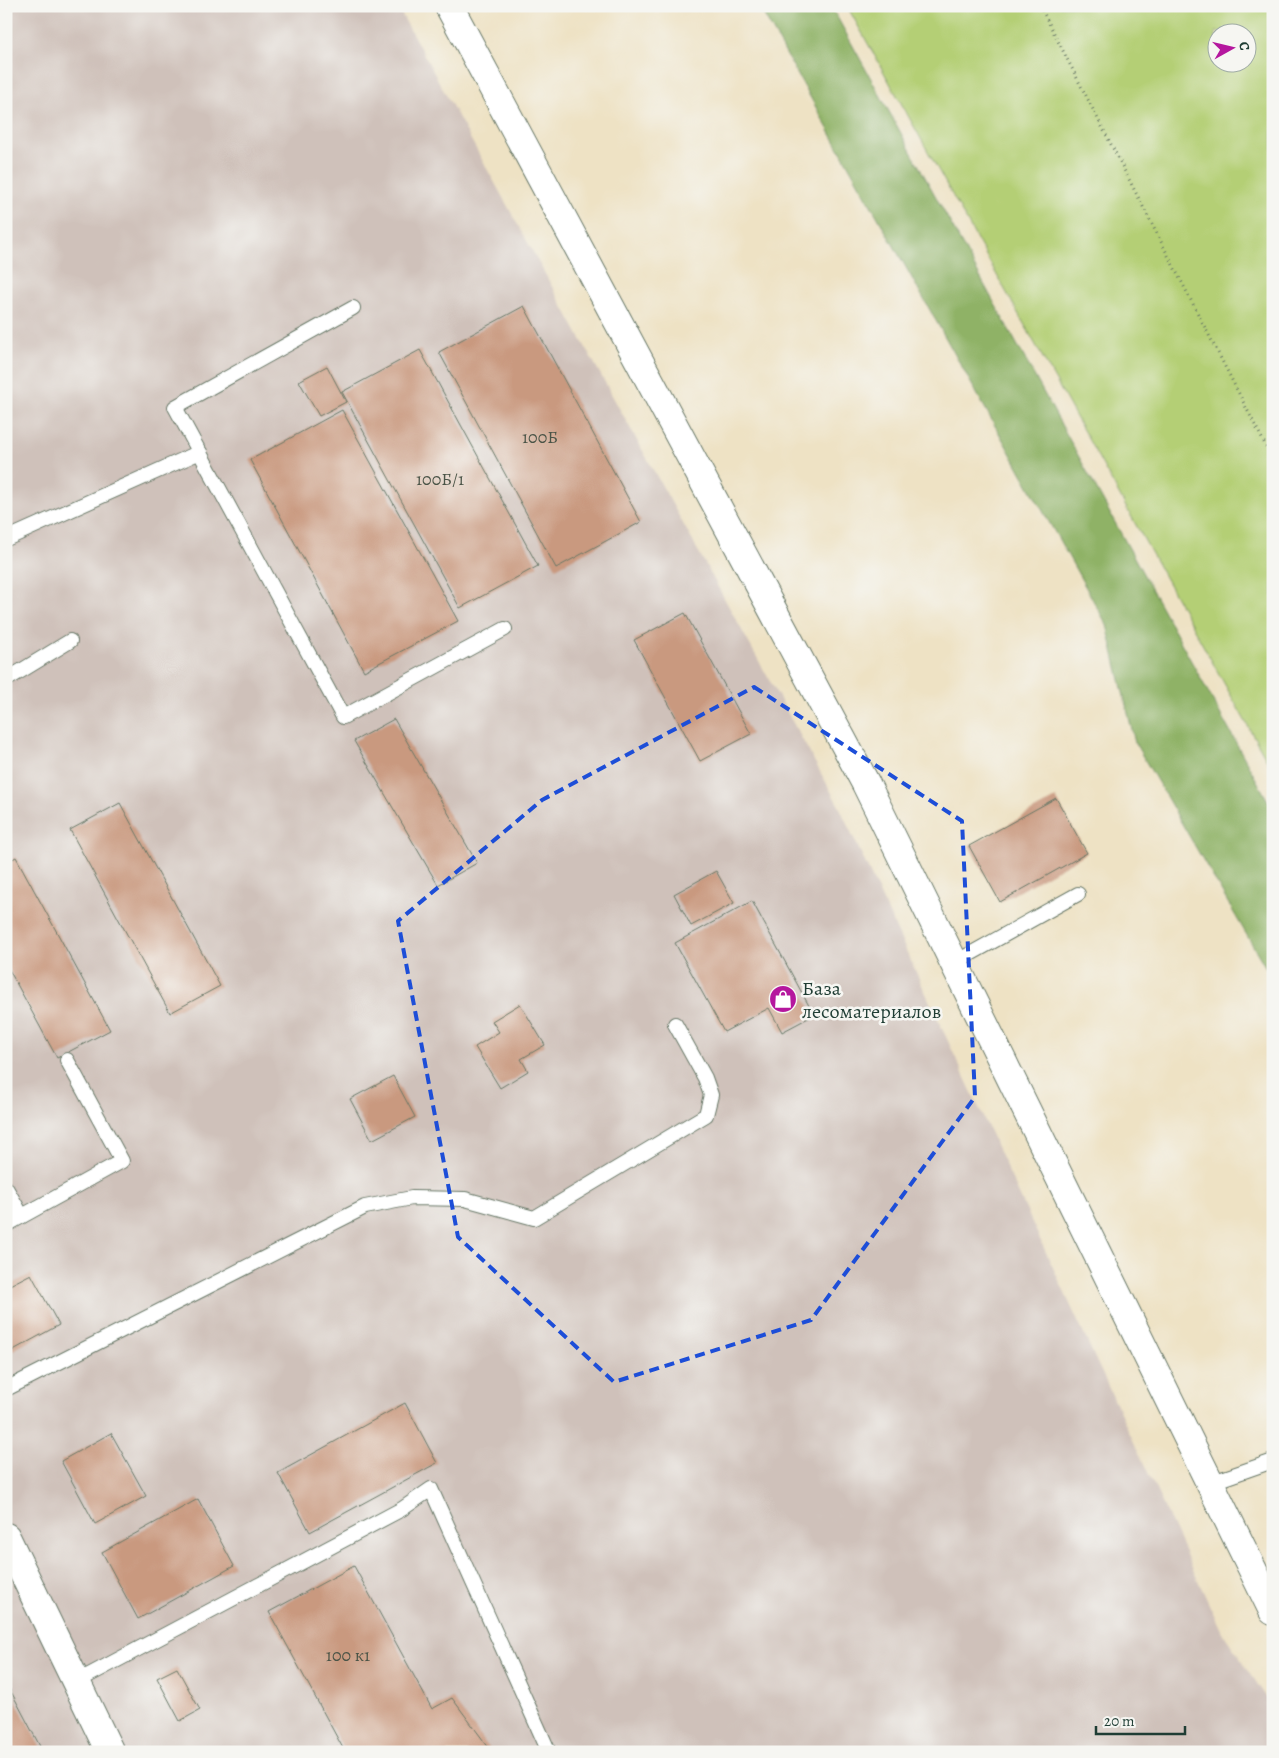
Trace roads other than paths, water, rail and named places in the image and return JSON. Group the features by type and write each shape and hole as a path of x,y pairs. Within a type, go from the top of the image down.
{"street":[{"path":"449,6 866,784 1273,1611"},
{"path":"6,1537 110,1752"}],"lane":[{"path":"353,308 175,407 344,717 505,629"},
{"path":"6,539 200,452"},
{"path":"6,680 70,641"},
{"path":"954,963 1078,894"},
{"path":"6,1389 365,1207 412,1198 465,1200 534,1218 706,1115 711,1094 705,1078 675,1024"},
{"path":"6,1225 122,1161 67,1060"},
{"path":"6,1188 22,1216"},
{"path":"1210,1483 1273,1461"},
{"path":"76,1682 402,1509 432,1489 549,1752"}],"place":[{"name":"База лесоматериалов","path":"783,999"}]}
